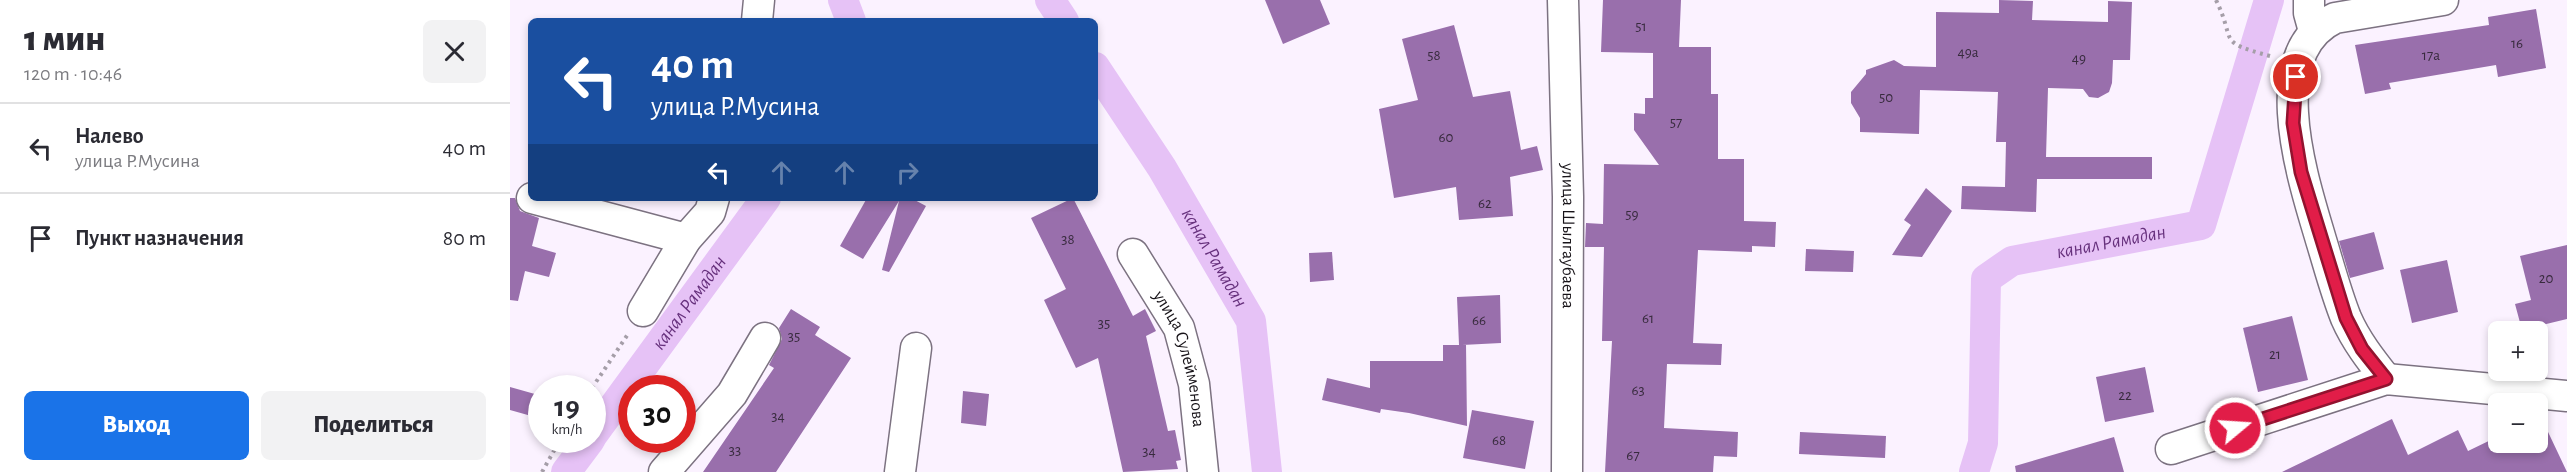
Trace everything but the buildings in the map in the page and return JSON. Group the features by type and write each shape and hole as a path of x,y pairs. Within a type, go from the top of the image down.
{"street":[{"path":"758,18 759,0"},
{"name":"улица Шылгаубаева","path":"1563,0 1568,197 1568,472"},
{"path":"2309,0 2309,13 2314,31"},
{"path":"2386,379 2362,349 2346,318 2301,172 2293,123 2293,91 2299,63 2314,31 2335,18 2443,0"},
{"path":"510,192 528,197"},
{"path":"542,201 686,239"},
{"path":"643,310 686,239 710,212 713,201"},
{"name":"улица Сулейменова","path":"1133,254 1179,328 1194,384 1203,472"},
{"path":"664,472 732,394 765,338"},
{"path":"900,472 916,348"},
{"path":"2171,449 2386,379 2567,396"}],"path":[{"path":"2216,0 2227,36 2235,46 2276,58"},
{"path":"600,375 643,310"},
{"path":"542,472 553,453"}],"waterway":[{"name":"канал Рамадан","path":"843,0 850,18"},
{"name":"канал Рамадан","path":"1050,0 1062,18"},
{"name":"канал Рамадан","path":"1974,472 1983,443 1986,279 2012,261 2201,225 2269,0"},
{"name":"канал Рамадан","path":"1098,72 1162,168 1251,321 1267,472"},
{"name":"канал Рамадан","path":"606,417 764,201"},
{"name":"канал Рамадан","path":"566,472 580,453"}],"route":[{"path":"2235,428 2386,379 2362,349 2346,318 2323,247 2301,172 2293,123 2293,91 2296,77"}]}
